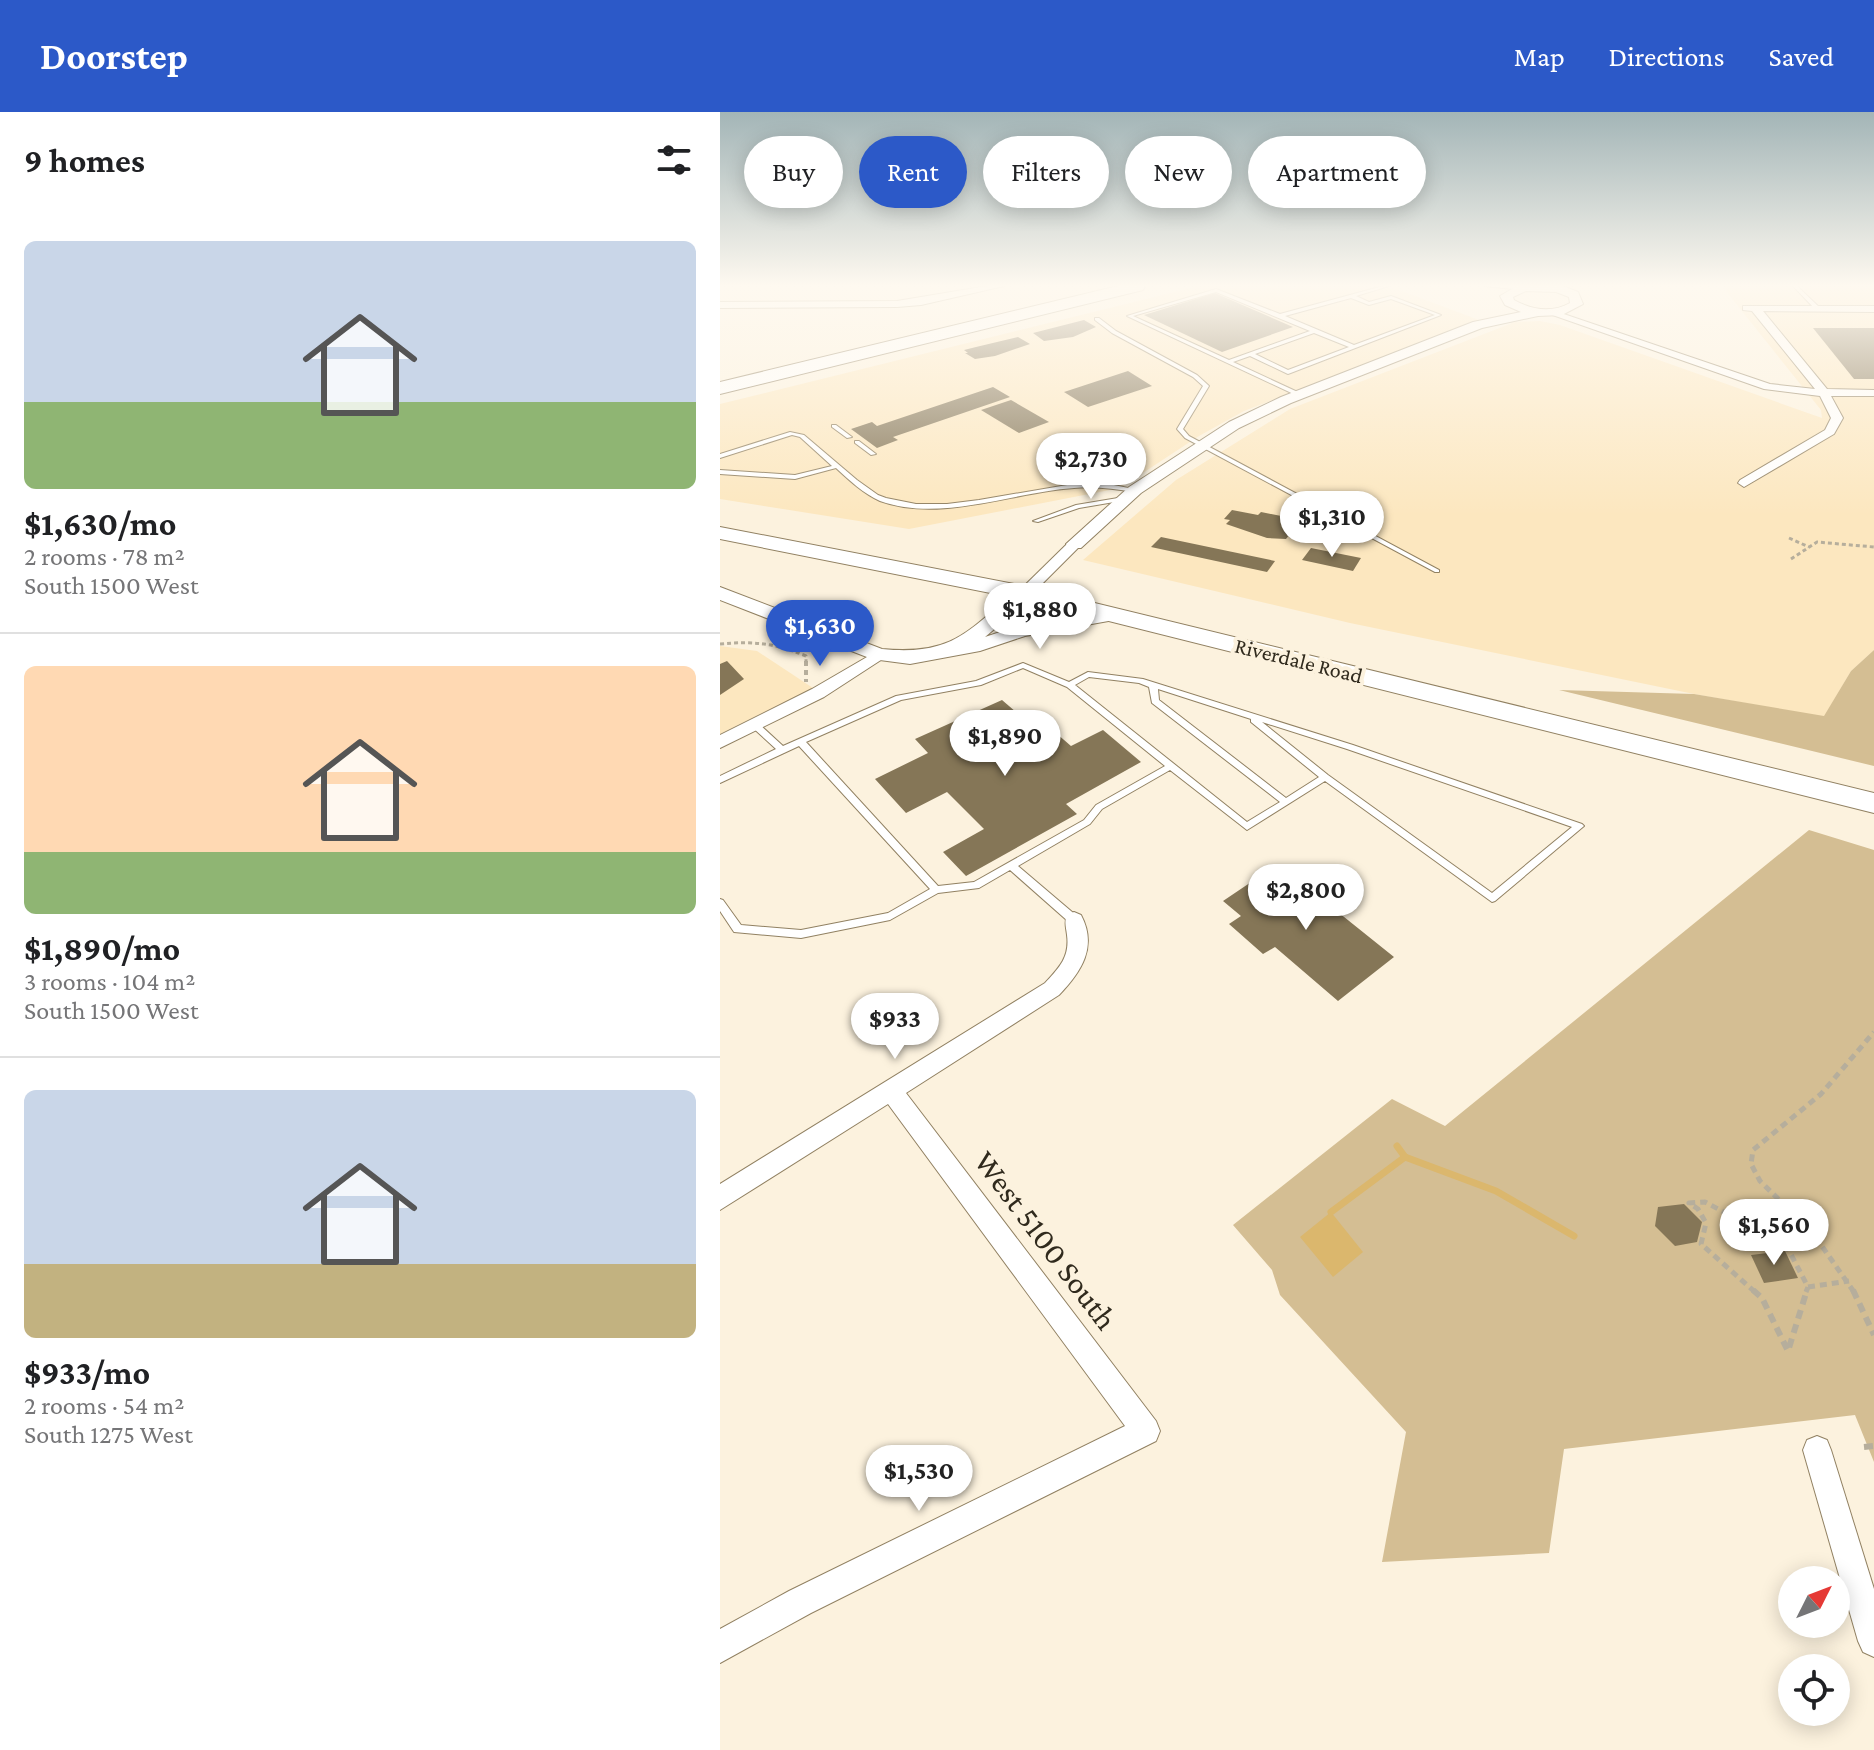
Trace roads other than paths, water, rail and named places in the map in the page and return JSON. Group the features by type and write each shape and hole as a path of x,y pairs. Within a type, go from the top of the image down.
{"highway":[{"path":"720,370 752,362"},
{"path":"720,388 824,362"}],"main road":[{"name":"Riverdale Road","path":"720,533 1025,593 1874,803"}],"street":[{"path":"961,647 1025,593 1129,494 1203,444 1234,425 1300,395 1383,362"},
{"path":"1697,362 1768,387 1824,393 1874,393"},
{"path":"1744,483 1830,432 1837,418 1824,393 1799,362"},
{"path":"720,593 879,655 910,658 980,645 1021,631 1114,614"},
{"path":"720,742 818,693 879,655"},
{"path":"720,1198 1052,989 1070,970 1081,948 1074,920"},
{"name":"West 5100 South","path":"720,1647 800,1602 1146,1431 891,1090"},
{"path":"1817,1450 1874,1641"}],"lane":[{"path":"1170,362 1206,386 1180,429 1187,437 1437,571"},
{"path":"1229,362 1300,395"},
{"path":"1268,362 1288,372 1313,362"},
{"path":"834,426 849,437"},
{"path":"720,456 792,433 802,436 881,500 927,507 974,503 1087,484 1111,483 1129,494"},
{"path":"857,442 873,454"},
{"path":"720,472 795,477 838,466"},
{"path":"1036,521 1078,506 1129,494"},
{"path":"720,780 899,698 978,683 1023,665 1070,685 1247,827 1325,777"},
{"path":"1070,685 1088,674 1153,685 1250,716 1579,826 1492,898 1325,777 1250,716"},
{"path":"1153,685 1155,701 1286,802"},
{"path":"755,725 782,750"},
{"path":"801,742 936,890"},
{"path":"720,903 738,929 801,934 890,916 936,890 976,885 1087,822 1099,807 1171,766"},
{"path":"1011,865 1074,920"}],"waterway":[{"path":"1397,1146 1405,1157"},
{"path":"1331,1212 1405,1157"},
{"path":"1405,1157 1496,1191 1574,1236"}]}
